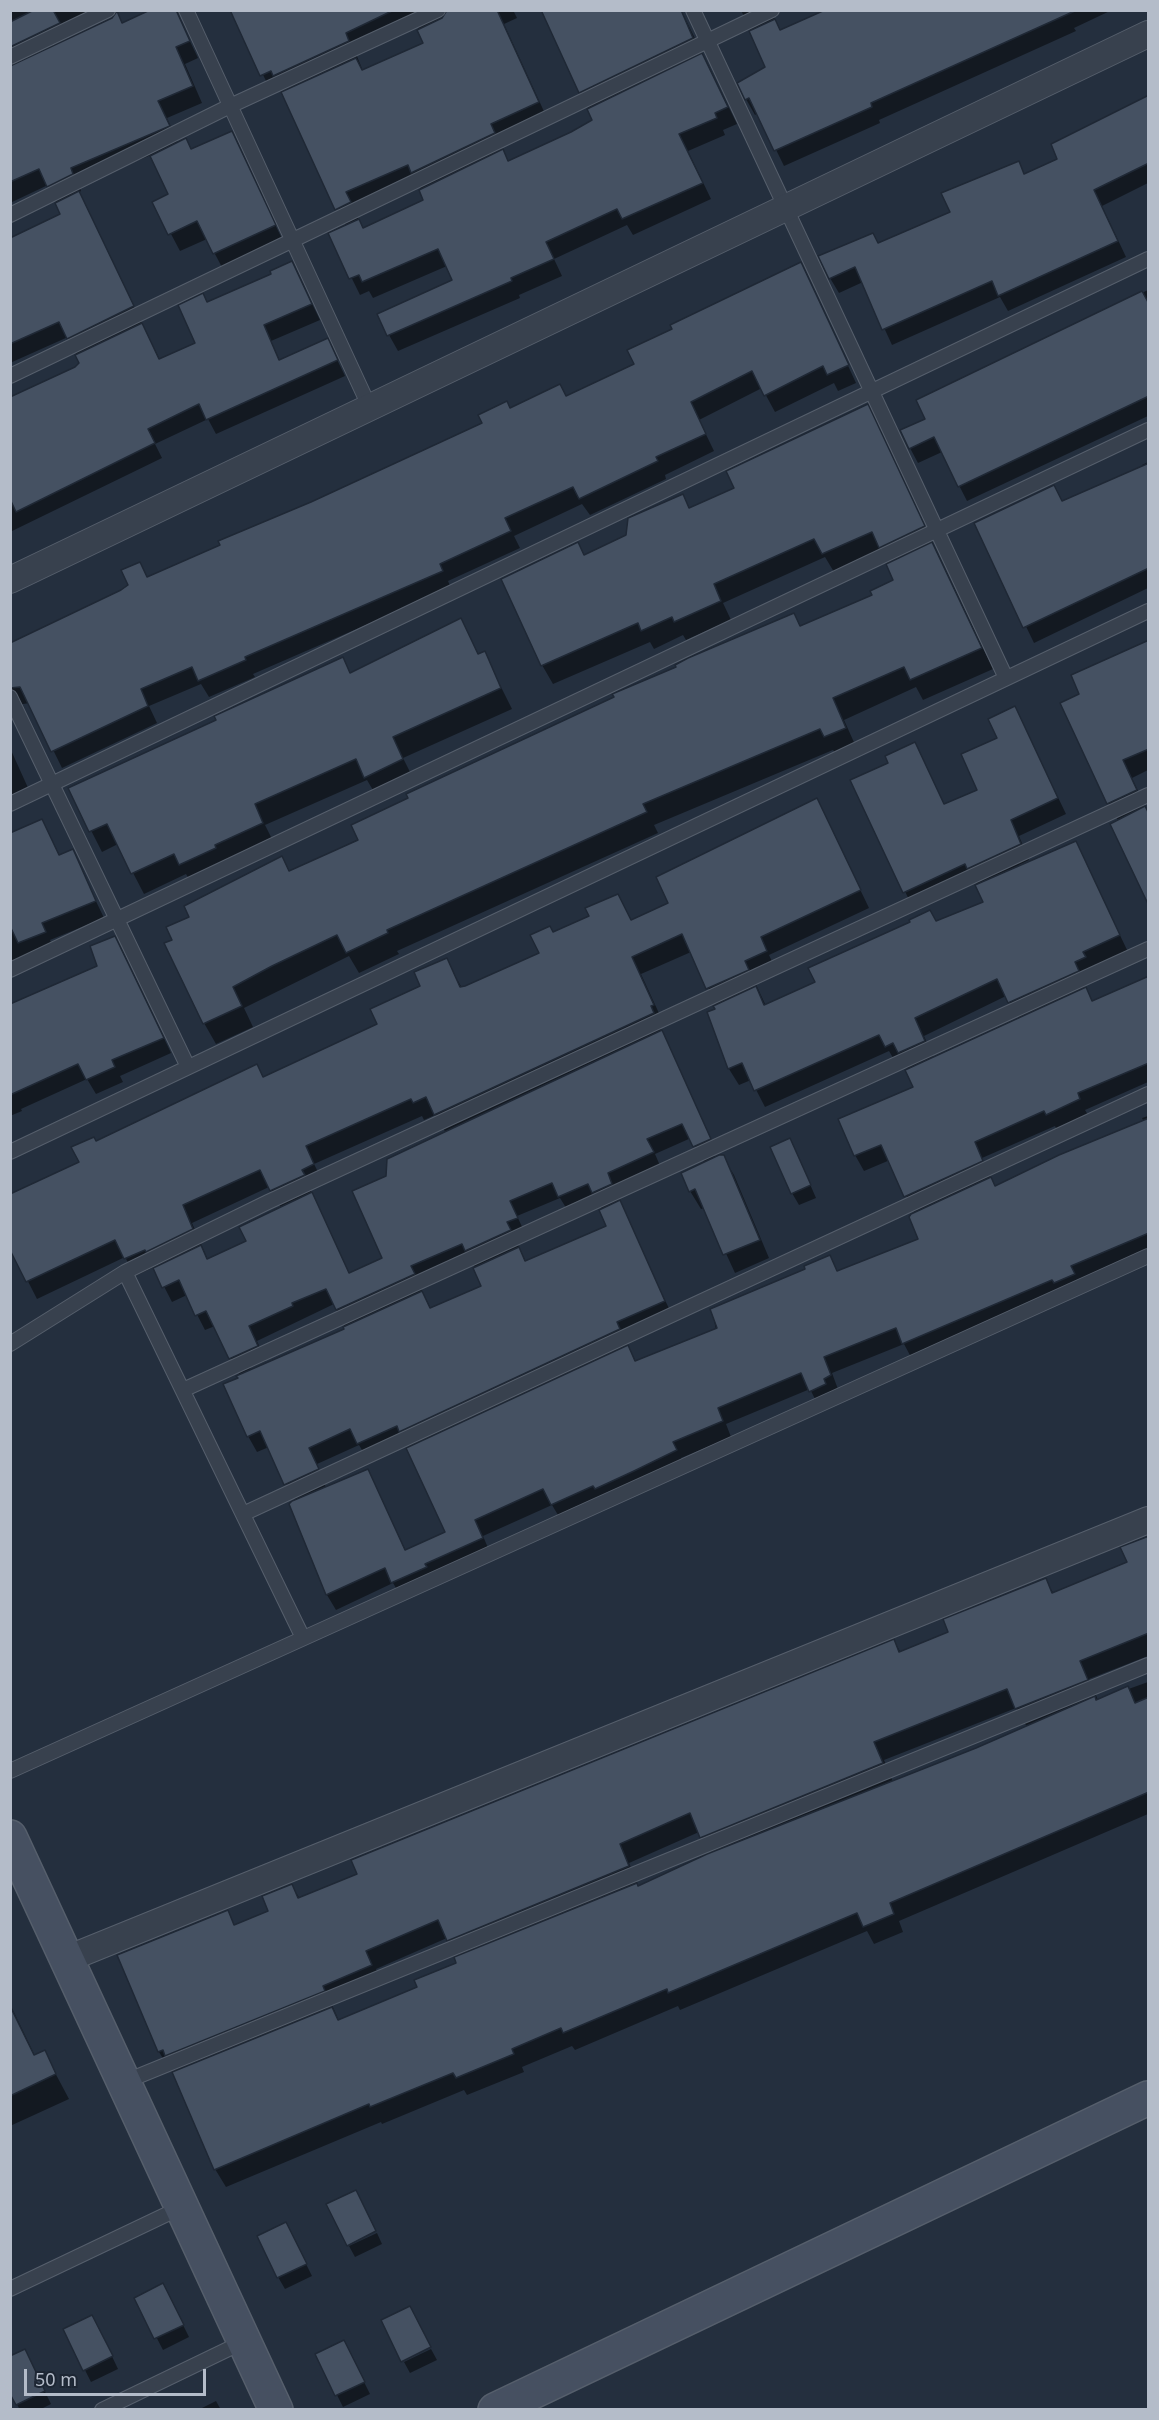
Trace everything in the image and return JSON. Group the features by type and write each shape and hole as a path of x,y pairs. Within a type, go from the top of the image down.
{"street":[{"path":"10,580 1149,34"},
{"path":"67,1959 1149,1520"},
{"path":"10,1838 276,2409"},
{"path":"495,2409 1149,2098"}],"lane":[{"path":"10,57 108,10"},
{"path":"186,10 370,408"},
{"path":"10,215 230,106 438,10"},
{"path":"693,10 1006,678"},
{"path":"10,376 772,10"},
{"path":"10,804 1149,259"},
{"path":"10,970 1149,430"},
{"path":"10,1152 1149,611"},
{"path":"10,697 188,1067"},
{"path":"10,1344 126,1272 278,1197 1149,795"},
{"path":"183,1390 1149,949"},
{"path":"243,1514 1149,1094"},
{"path":"10,1771 1149,1256"},
{"path":"126,1272 303,1638"},
{"path":"124,2082 1149,1665"},
{"path":"10,2289 182,2207"},
{"path":"102,2409 244,2341"}],"building":[{"path":"34,10 53,10 60,23 10,47 10,22"},
{"path":"150,10 176,10 190,41 176,47 193,86 158,101 170,126 71,168 73,174 47,187 39,169 10,182 10,66 112,18 117,11 122,23"},
{"path":"230,10 394,10 346,33 349,41 273,76 271,71 260,76"},
{"path":"447,10 497,10 539,102 491,124 495,133 411,173 408,165 346,192 351,202 335,210 281,92 356,58 362,70 423,43 417,30 442,18"},
{"path":"541,10 681,10 693,38 579,93"},
{"path":"825,10 1077,10 871,103 872,107 774,151 749,98 745,100 737,83 765,67 749,31 775,19 780,30"},
{"path":"702,53 728,107 715,113 717,118 679,134 703,183 622,219 617,209 546,242 554,259 511,278 512,281 387,336 377,314 452,280 438,249 362,282 359,275 349,279 328,233 359,219 363,228 423,200 419,190 503,149 508,161 571,132 592,120 587,109"},
{"path":"1149,95 1149,163 1094,190 1118,241 998,296 992,281 882,330 855,267 829,279 818,256 873,233 878,243 950,212 941,193 1019,161 1024,174 1057,159 1051,144"},
{"path":"232,131 276,225 213,254 197,221 168,235 152,202 168,194 150,156 186,138 191,149"},
{"path":"79,191 134,306 67,339 59,322 10,344 10,238 60,214 55,203"},
{"path":"292,261 312,304 264,325 279,360 328,338 338,360 206,420 199,404 148,429 155,443 16,512 10,499 10,397 75,367 79,363 75,355 142,323 159,359 195,343 178,305 203,293 207,302 271,274 270,271"},
{"path":"801,262 849,365 827,375 823,366 764,396 752,371 691,402 706,434 656,457 658,461 579,499 573,487 505,518 511,531 440,564 443,571 245,657 246,660 198,681 192,667 141,689 148,706 51,752 20,687 10,688 10,643 121,590 128,585 121,570 140,562 147,577 220,545 218,541 311,502 482,423 478,415 507,401 510,408 560,384 566,396 634,364 627,350 672,329 670,325"},
{"path":"1142,291 1149,304 1149,396 958,487 934,437 909,449 900,430 925,419 916,400"},
{"path":"868,404 925,526 879,548 872,532 822,554 814,539 714,584 721,601 674,622 672,617 641,631 638,623 541,666 501,579 578,542 584,555 626,535 628,518 683,494 689,508 734,488 726,471"},
{"path":"1149,463 1149,568 1023,628 974,523 1054,485 1062,501"},
{"path":"932,542 982,648 910,680 904,667 833,698 846,728 824,737 820,729 643,804 647,812 387,930 388,933 346,953 337,935 272,966 233,987 242,1006 203,1024 164,943 172,940 166,927 189,917 184,906 282,856 289,871 358,840 351,825 408,798 406,794 614,697 612,694 676,667 675,665 688,658 794,613 800,626 872,595 870,591 893,580 886,564"},
{"path":"461,618 478,654 485,651 501,688 393,737 403,759 364,778 356,759 255,804 263,823 179,865 174,854 131,874 107,824 89,832 68,788 216,720 214,716 343,657 350,673"},
{"path":"1149,640 1149,749 1123,760 1137,790 1107,804 1060,703 1079,694 1071,675"},
{"path":"1015,706 1058,798 1011,820 1021,844 967,869 965,864 903,893 850,780 888,763 885,756 915,742 944,804 977,790 961,754 997,738 988,719"},
{"path":"817,798 861,890 761,937 767,951 745,961 749,970 706,989 682,934 632,957 654,1005 651,1006 654,1013 434,1115 426,1097 413,1103 411,1099 306,1146 314,1164 302,1170 305,1175 270,1191 260,1170 183,1205 193,1229 146,1252 145,1250 124,1259 115,1240 26,1282 10,1250 10,1194 79,1162 71,1147 94,1137 96,1141 257,1064 263,1077 377,1024 370,1009 420,986 414,972 447,958 460,987 465,986 539,953 530,935 550,926 553,932 589,916 585,908 618,894 631,920 668,903 656,877"},
{"path":"1145,806 1149,814 1149,906 1110,824"},
{"path":"42,819 59,855 73,849 96,901 42,923 46,932 18,943 10,926 10,833"},
{"path":"1076,841 1120,935 1083,952 1086,957 1075,962 1079,971 1008,1003 997,979 915,1018 925,1041 898,1053 893,1043 885,1047 879,1035 754,1091 742,1063 728,1069 707,1012 715,1009 713,1006 756,986 764,1005 815,982 808,968 910,922 909,920 930,910 936,921 983,902 975,885"},
{"path":"115,936 164,1038 112,1060 115,1067 86,1080 78,1064 10,1095 10,1004 97,966 90,946"},
{"path":"1149,976 1149,1063 1078,1093 1080,1099 1046,1115 1044,1111 975,1142 983,1161 904,1197 881,1145 854,1156 838,1119 913,1087 905,1070 1086,987 1092,1001"},
{"path":"662,1030 711,1139 693,1147 682,1124 647,1139 654,1152 608,1173 612,1184 592,1193 588,1184 558,1197 552,1183 510,1201 518,1218 507,1222 511,1230 465,1251 462,1244 411,1266 415,1274 336,1310 326,1289 292,1303 293,1306 249,1326 258,1346 229,1359 206,1311 195,1316 179,1280 162,1288 153,1268 201,1245 207,1259 246,1241 239,1227 312,1192 349,1273 382,1258 352,1191 386,1176 387,1159"},
{"path":"1149,1118 1149,1233 1071,1266 1075,1274 1054,1283 1052,1280 902,1344 896,1328 824,1357 831,1375 824,1379 826,1384 809,1392 801,1373 718,1408 723,1421 673,1442 677,1450 634,1471 595,1489 593,1486 551,1505 543,1489 475,1520 483,1538 425,1564 427,1567 391,1583 385,1568 326,1595 289,1504 292,1501 368,1469 405,1550 445,1532 406,1448 628,1345 635,1361 717,1328 710,1309 805,1269 804,1266 830,1255 837,1271 918,1239 909,1217 911,1214 991,1177 995,1186 1059,1155"},
{"path":"790,1138 811,1185 791,1194 770,1147"},
{"path":"719,1155 724,1155 760,1240 723,1255 695,1189 689,1192 681,1173"},
{"path":"620,1200 665,1301 617,1322 620,1329 399,1432 397,1426 357,1444 350,1429 309,1448 319,1469 284,1485 260,1431 247,1437 223,1384 422,1291 430,1308 481,1286 473,1268 519,1247 525,1261 606,1226 599,1210"},
{"path":"1149,1536 1149,1633 1080,1661 1088,1680 1015,1709 1007,1689 874,1742 883,1763 700,1838 690,1813 620,1844 629,1866 447,1941 438,1920 366,1951 372,1965 323,1986 325,1991 165,2056 163,2050 158,2052 117,1955 228,1910 234,1925 268,1911 262,1896 292,1884 298,1898 357,1874 351,1860 894,1639 899,1652 948,1632 943,1619 1046,1578 1052,1593 1127,1562 1120,1547"},
{"path":"1128,1686 1135,1703 1149,1697 1149,1792 890,1903 894,1914 863,1927 857,1913 668,1993 667,1989 563,2033 561,2028 512,2049 514,2054 456,2078 453,2073 370,2107 369,2104 214,2170 172,2072 332,2007 338,2020 417,1987 414,1980 456,1963 454,1957 637,1883 638,1886 707,1854 976,1748 1095,1696 1096,1700"},
{"path":"10,2006 34,2055 45,2050 56,2074 10,2096"},
{"path":"356,2190 376,2231 347,2246 326,2204"},
{"path":"286,2222 307,2264 277,2278 257,2236"},
{"path":"163,2283 184,2325 154,2339 134,2298"},
{"path":"410,2306 431,2347 401,2362 381,2320"},
{"path":"92,2315 113,2356 83,2371 63,2329"},
{"path":"344,2340 365,2382 335,2396 315,2354"},
{"path":"25,2349 45,2391 16,2405 10,2394 10,2356"}]}
